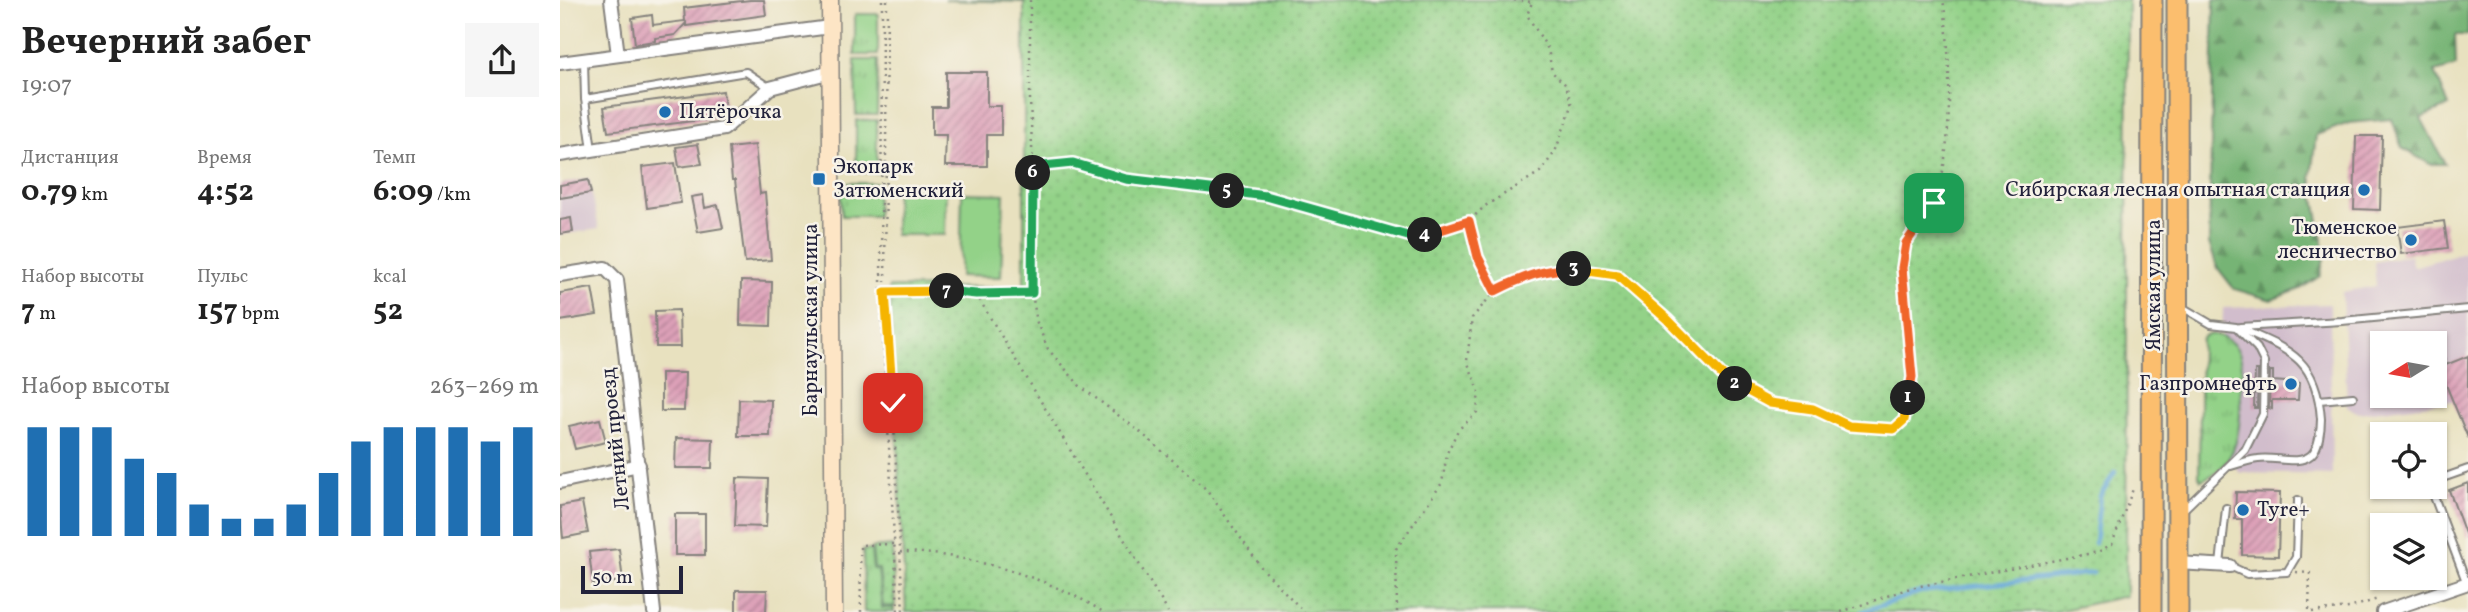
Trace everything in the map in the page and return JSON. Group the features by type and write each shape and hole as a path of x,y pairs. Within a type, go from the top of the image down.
{"main road":[{"name":"Ямская улица","path":"2151,612 2152,0"},
{"name":"Ямская улица","path":"2177,0 2178,612"}],"street":[{"path":"611,0 618,55"},
{"name":"Барнаульская улица","path":"830,0 834,612"},
{"path":"560,63 830,27"},
{"path":"560,155 724,129 770,88 831,72"},
{"name":"Летний проезд","path":"560,275 605,268 617,280 654,612"},
{"path":"560,482 639,465"},
{"path":"2177,563 2225,566"},
{"path":"2383,612 2467,584"}],"lane":[{"path":"584,60 585,99 592,150"},
{"path":"585,99 747,72 770,88"},
{"path":"2177,303 2211,324 2236,327 2342,321 2468,309"},
{"path":"2230,466 2257,459 2302,459 2312,454 2317,445 2321,423 2313,378 2298,358 2281,346 2236,327"},
{"path":"2177,516 2245,450 2263,414 2264,362 2257,348 2236,327"},
{"path":"2319,400 2353,397"},
{"path":"2447,476 2468,469"},
{"path":"2435,499 2467,584"},
{"path":"2226,508 2225,566 2247,574 2287,572 2296,557 2298,500"},
{"path":"2458,561 2468,558"}],"path":[{"path":"885,0 885,292 893,403 898,612"},
{"path":"885,0 881,300 903,612"},
{"path":"1030,0 1032,293 1037,323 1048,349 1080,386 1139,430 1207,490 1261,567 1304,612"},
{"path":"1033,167 1073,163 1126,179 1266,196 1415,238 1469,221 1485,206 1540,172 1555,152 1572,106 1566,85 1552,72 1548,49 1527,15 1532,1 1514,0"},
{"path":"1396,612 1396,550 1442,483 1447,453 1458,430 1476,412 1479,390 1467,361 1472,318 1495,291 1518,279 1554,268 1617,275 1667,319 1728,381 1770,403 1813,409 1849,426 1894,429 1904,420 1912,377 1902,268 1906,243 1934,203 1944,164 1948,116 1947,23 1943,0"},
{"path":"1469,221 1478,257 1495,291"},
{"path":"885,292 1032,293"},
{"path":"976,294 1168,612"},
{"path":"1841,612 1910,587 2098,552 2112,544 2134,487"},
{"path":"861,612 860,545 897,544"},
{"path":"900,552 977,562 1052,584 1103,612"},
{"path":"2287,572 2310,573 2309,612"}],"shaded area":[{"path":"589,178 599,229 560,235 560,184"},
{"path":"2468,251 2468,429 2464,431 2453,401 2447,402 2447,331 2370,331 2370,408 2398,408 2358,413 2347,406 2342,292 2376,286 2374,262 2410,255 2413,267"},
{"path":"2330,304 2332,475 2240,473 2228,459 2236,443 2222,337 2223,308"}],"green space":[{"path":"945,0 2128,0 2126,596 2053,612 906,612 889,287 1024,288 1024,2"},
{"path":"2214,0 2468,0 2468,35 2455,35 2456,66 2435,72 2449,106 2421,118 2445,164 2430,164 2402,148 2392,119 2349,123 2316,135 2311,177 2325,254 2320,276 2300,289 2271,300 2234,289 2217,267 2209,243"},
{"path":"855,14 878,14 878,55 855,55"},
{"path":"855,60 878,60 877,115 856,115"},
{"path":"856,120 877,120 877,173 856,172"},
{"path":"849,183 877,183 877,216 842,216 840,188"},
{"path":"896,189 946,190 945,235 895,235"},
{"path":"962,193 1004,194 1001,277 960,276"},
{"path":"2212,334 2230,342 2240,355 2242,372 2239,429 2231,454 2224,465 2201,480 2201,340"},
{"path":"892,546 895,606 883,607 879,569 874,569 872,548"},
{"path":"863,550 871,550 873,569 878,570 882,608 894,608 894,612 864,612"}],"building":[{"path":"764,0 766,15 686,26 686,23 675,35 635,44 632,18 652,15 653,25 685,21 684,8"},
{"path":"946,72 987,72 987,106 1001,106 1001,135 987,135 987,166 945,166 946,135 932,135 932,107 946,107"},
{"name":"Пятёрочка","path":"723,91 724,117 608,132 604,107"},
{"path":"2356,136 2382,136 2380,210 2354,209"},
{"path":"698,144 702,164 679,167 676,147"},
{"path":"755,145 760,194 765,193 771,260 745,262 729,148"},
{"path":"675,163 681,203 647,208 642,167"},
{"path":"588,180 591,193 560,198 560,185"},
{"path":"703,195 705,208 718,205 723,228 698,232 691,197"},
{"path":"571,218 573,232 560,234 560,220"},
{"path":"2444,221 2448,248 2401,254 2397,227"},
{"path":"741,281 772,282 771,326 740,325"},
{"path":"592,288 597,315 560,321 560,293"},
{"path":"679,310 680,347 656,347 655,311"},
{"path":"2468,356 2468,438 2447,387 2447,365"},
{"path":"2255,370 2258,370 2257,408 2254,408"},
{"path":"2270,371 2273,371 2273,381 2299,383 2298,400 2272,400 2272,409 2269,408"},
{"path":"661,373 685,373 684,411 661,411"},
{"path":"739,399 771,400 770,436 738,436"},
{"path":"600,419 606,442 575,449 569,426"},
{"path":"676,438 713,439 712,468 675,468"},
{"path":"737,478 768,479 766,527 735,526"},
{"path":"2468,483 2468,538 2467,539 2449,490"},
{"path":"2236,492 2280,493 2278,556 2242,555 2242,519 2235,519"},
{"path":"582,502 588,533 563,538 560,506"},
{"path":"675,514 705,514 705,555 675,555"},
{"path":"619,549 623,581 593,585 589,552"},
{"path":"736,590 767,590 766,612 736,612"}],"waterway":[{"path":"2095,543 2100,496 2115,472"},
{"path":"1862,612 1920,592 2093,573"}],"place":[{"name":"Пятёрочка","path":"665,112"},
{"name":"Экопарк Затюменский","path":"819,179"},
{"name":"Сибирская лесная опытная станция","path":"2364,190"},
{"name":"Тюменское лесничество","path":"2411,240"},
{"name":"Газпромнефть","path":"2291,384"},
{"name":"Tyre+","path":"2243,510"}],"route":[{"path":"893,403 885,292 1032,293 1033,167 1073,163 1126,179 1266,196 1415,238 1469,221 1478,257 1495,291 1518,279 1554,268 1617,275 1667,319 1728,381 1770,403 1813,409 1849,426 1894,429 1904,420 1912,377 1902,268 1906,243 1934,203"}]}
